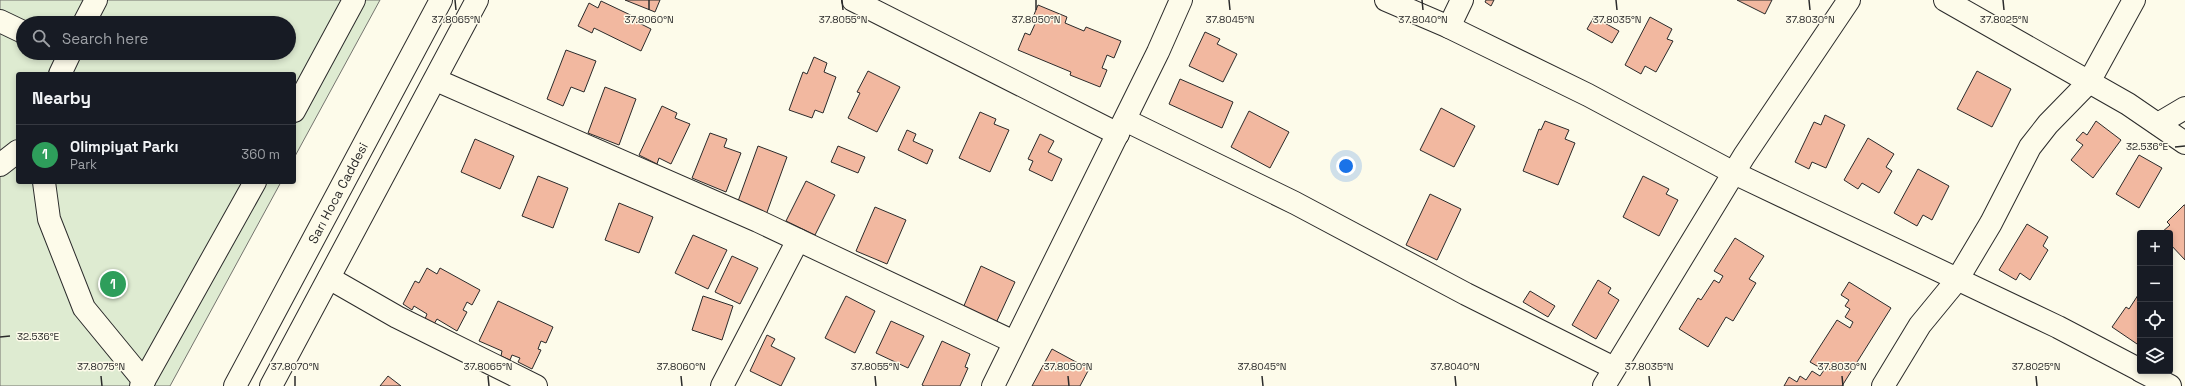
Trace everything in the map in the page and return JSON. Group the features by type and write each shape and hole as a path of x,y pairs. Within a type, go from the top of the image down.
{"street":[{"path":"88,16 96,0"},
{"path":"296,107 354,0"},
{"name":"Sarı Hoca Caddesi","path":"235,386 441,0"},
{"path":"271,386 436,80 477,0"},
{"path":"853,0 1121,127 1295,203 1466,294 1609,377 1734,172 1849,0"},
{"path":"992,386 1158,52 1181,0"},
{"path":"1386,0 1449,27 1588,95 1734,172 2058,327 2137,369"},
{"path":"1449,27 1462,0"},
{"path":"1945,0 2128,104 2185,143"},
{"path":"1883,386 1920,325 1957,280 1991,223 2030,147 2048,124 2089,82 2134,0"},
{"path":"0,21 16,29"},
{"path":"61,72 66,60"},
{"path":"436,80 798,240 1014,342"},
{"path":"2158,124 2185,108"},
{"path":"0,165 16,153"},
{"path":"44,184 49,219 84,308 143,384 254,184"},
{"path":"722,386 798,240"},
{"path":"329,278 397,317 536,386"},
{"path":"2147,374 2170,386"}],"green space":[{"path":"0,0 380,0 296,154 296,72 16,72 16,184 280,184 170,386 0,386"}],"building":[{"path":"625,0 660,0 655,12"},
{"path":"1486,0 1494,0 1491,6 1485,2"},
{"path":"1737,0 1772,0 1765,14"},
{"path":"601,1 641,20 639,23 651,29 641,51 594,28 592,33 578,26 589,3 598,8"},
{"path":"1038,5 1067,17 1065,23 1084,31 1086,27 1121,41 1114,58 1107,55 1102,68 1107,70 1100,87 1070,75 1071,72 1018,50 1025,33 1030,35 1035,24 1031,22"},
{"path":"1594,17 1619,31 1612,43 1587,29"},
{"path":"1650,17 1672,29 1667,39 1673,41 1656,72 1645,66 1641,74 1625,65"},
{"path":"1205,32 1220,39 1217,44 1237,54 1223,82 1189,66"},
{"path":"566,50 596,61 584,92 571,87 563,106 547,99"},
{"path":"814,57 827,63 824,72 836,77 823,113 815,110 812,118 789,110 803,72 807,74"},
{"path":"868,71 900,87 877,132 848,118 860,93 857,92"},
{"path":"1977,71 2011,89 1992,127 1957,109"},
{"path":"1180,79 1233,102 1222,128 1169,104"},
{"path":"605,87 636,99 619,145 588,133"},
{"path":"662,106 677,113 675,118 690,124 671,164 659,158 657,164 639,155"},
{"path":"1441,108 1475,126 1454,167 1420,150"},
{"path":"1249,111 1289,132 1270,168 1231,147"},
{"path":"980,112 996,119 994,124 1009,130 990,172 959,158"},
{"path":"1825,115 1845,125 1826,168 1812,162 1809,169 1795,162 1814,122 1821,125"},
{"path":"1545,121 1569,130 1565,139 1575,143 1558,185 1523,171 1539,129 1541,130"},
{"path":"2096,121 2121,140 2093,178 2071,160 2083,145 2076,140 2083,132 2087,135"},
{"path":"907,130 916,134 913,141 933,150 927,164 898,150"},
{"path":"710,133 727,139 724,147 741,153 726,192 692,178"},
{"path":"1040,134 1054,141 1048,152 1062,159 1052,181 1029,170 1033,161 1028,159"},
{"path":"1868,138 1894,154 1886,167 1892,171 1879,193 1862,183 1858,189 1844,180"},
{"path":"475,139 514,156 500,189 461,172"},
{"path":"758,146 787,157 766,215 737,204"},
{"path":"838,146 865,157 858,173 831,162"},
{"path":"2139,155 2162,168 2139,208 2116,194"},
{"path":"1918,169 1949,186 1932,220 1923,215 1917,226 1894,213"},
{"path":"538,176 568,188 553,228 522,216"},
{"path":"1643,176 1669,189 1666,194 1678,200 1659,236 1623,217"},
{"path":"806,181 835,195 815,235 786,221"},
{"path":"1430,194 1461,209 1437,260 1406,245"},
{"path":"619,203 653,217 639,253 605,240"},
{"path":"2185,205 2185,260 2173,247 2173,230 2164,230 2170,225 2167,222"},
{"path":"875,207 906,220 887,264 856,251"},
{"path":"2027,224 2048,237 2043,246 2048,250 2030,280 2020,273 2016,280 1999,270"},
{"path":"693,235 727,250 708,289 675,273"},
{"path":"1735,238 1764,256 1749,279 1756,283 1733,321 1726,317 1708,347 1679,329 1698,298 1701,300 1714,280 1719,283 1723,276 1714,271"},
{"path":"732,256 758,268 740,304 715,292"},
{"path":"981,266 1015,282 996,323 963,308"},
{"path":"427,268 437,274 440,268 480,290 472,305 467,302 463,310 467,312 457,331 437,319 434,324 425,319 427,314 414,306 412,310 403,304 415,281 419,283"},
{"path":"1598,280 1611,288 1608,293 1619,300 1596,339 1572,325"},
{"path":"1849,282 1891,308 1842,386 1784,386 1789,377 1797,382 1800,376 1806,380 1812,371 1820,376 1824,370 1810,362 1837,320 1850,328 1853,322 1845,317 1850,309 1845,306 1849,300 1841,295"},
{"path":"1530,291 1555,306 1548,317 1523,302"},
{"path":"703,296 733,306 722,340 692,330"},
{"path":"846,296 875,311 855,353 825,338"},
{"path":"2137,297 2137,344 2112,327 2126,307 2129,309"},
{"path":"498,301 553,327 546,343 541,341 538,349 541,350 532,369 518,362 520,358 512,355 510,360 501,356 502,351 479,341"},
{"path":"891,321 924,336 908,368 876,353"},
{"path":"767,335 775,339 771,346 795,358 781,386 750,371"},
{"path":"942,341 970,354 965,367 968,368 960,386 924,386 922,385"},
{"path":"1052,349 1089,369 1080,386 1032,386"},
{"path":"388,376 401,386 380,386"}],"place":[{"name":"Olimpiyat Parkı","path":"113,284"}]}
